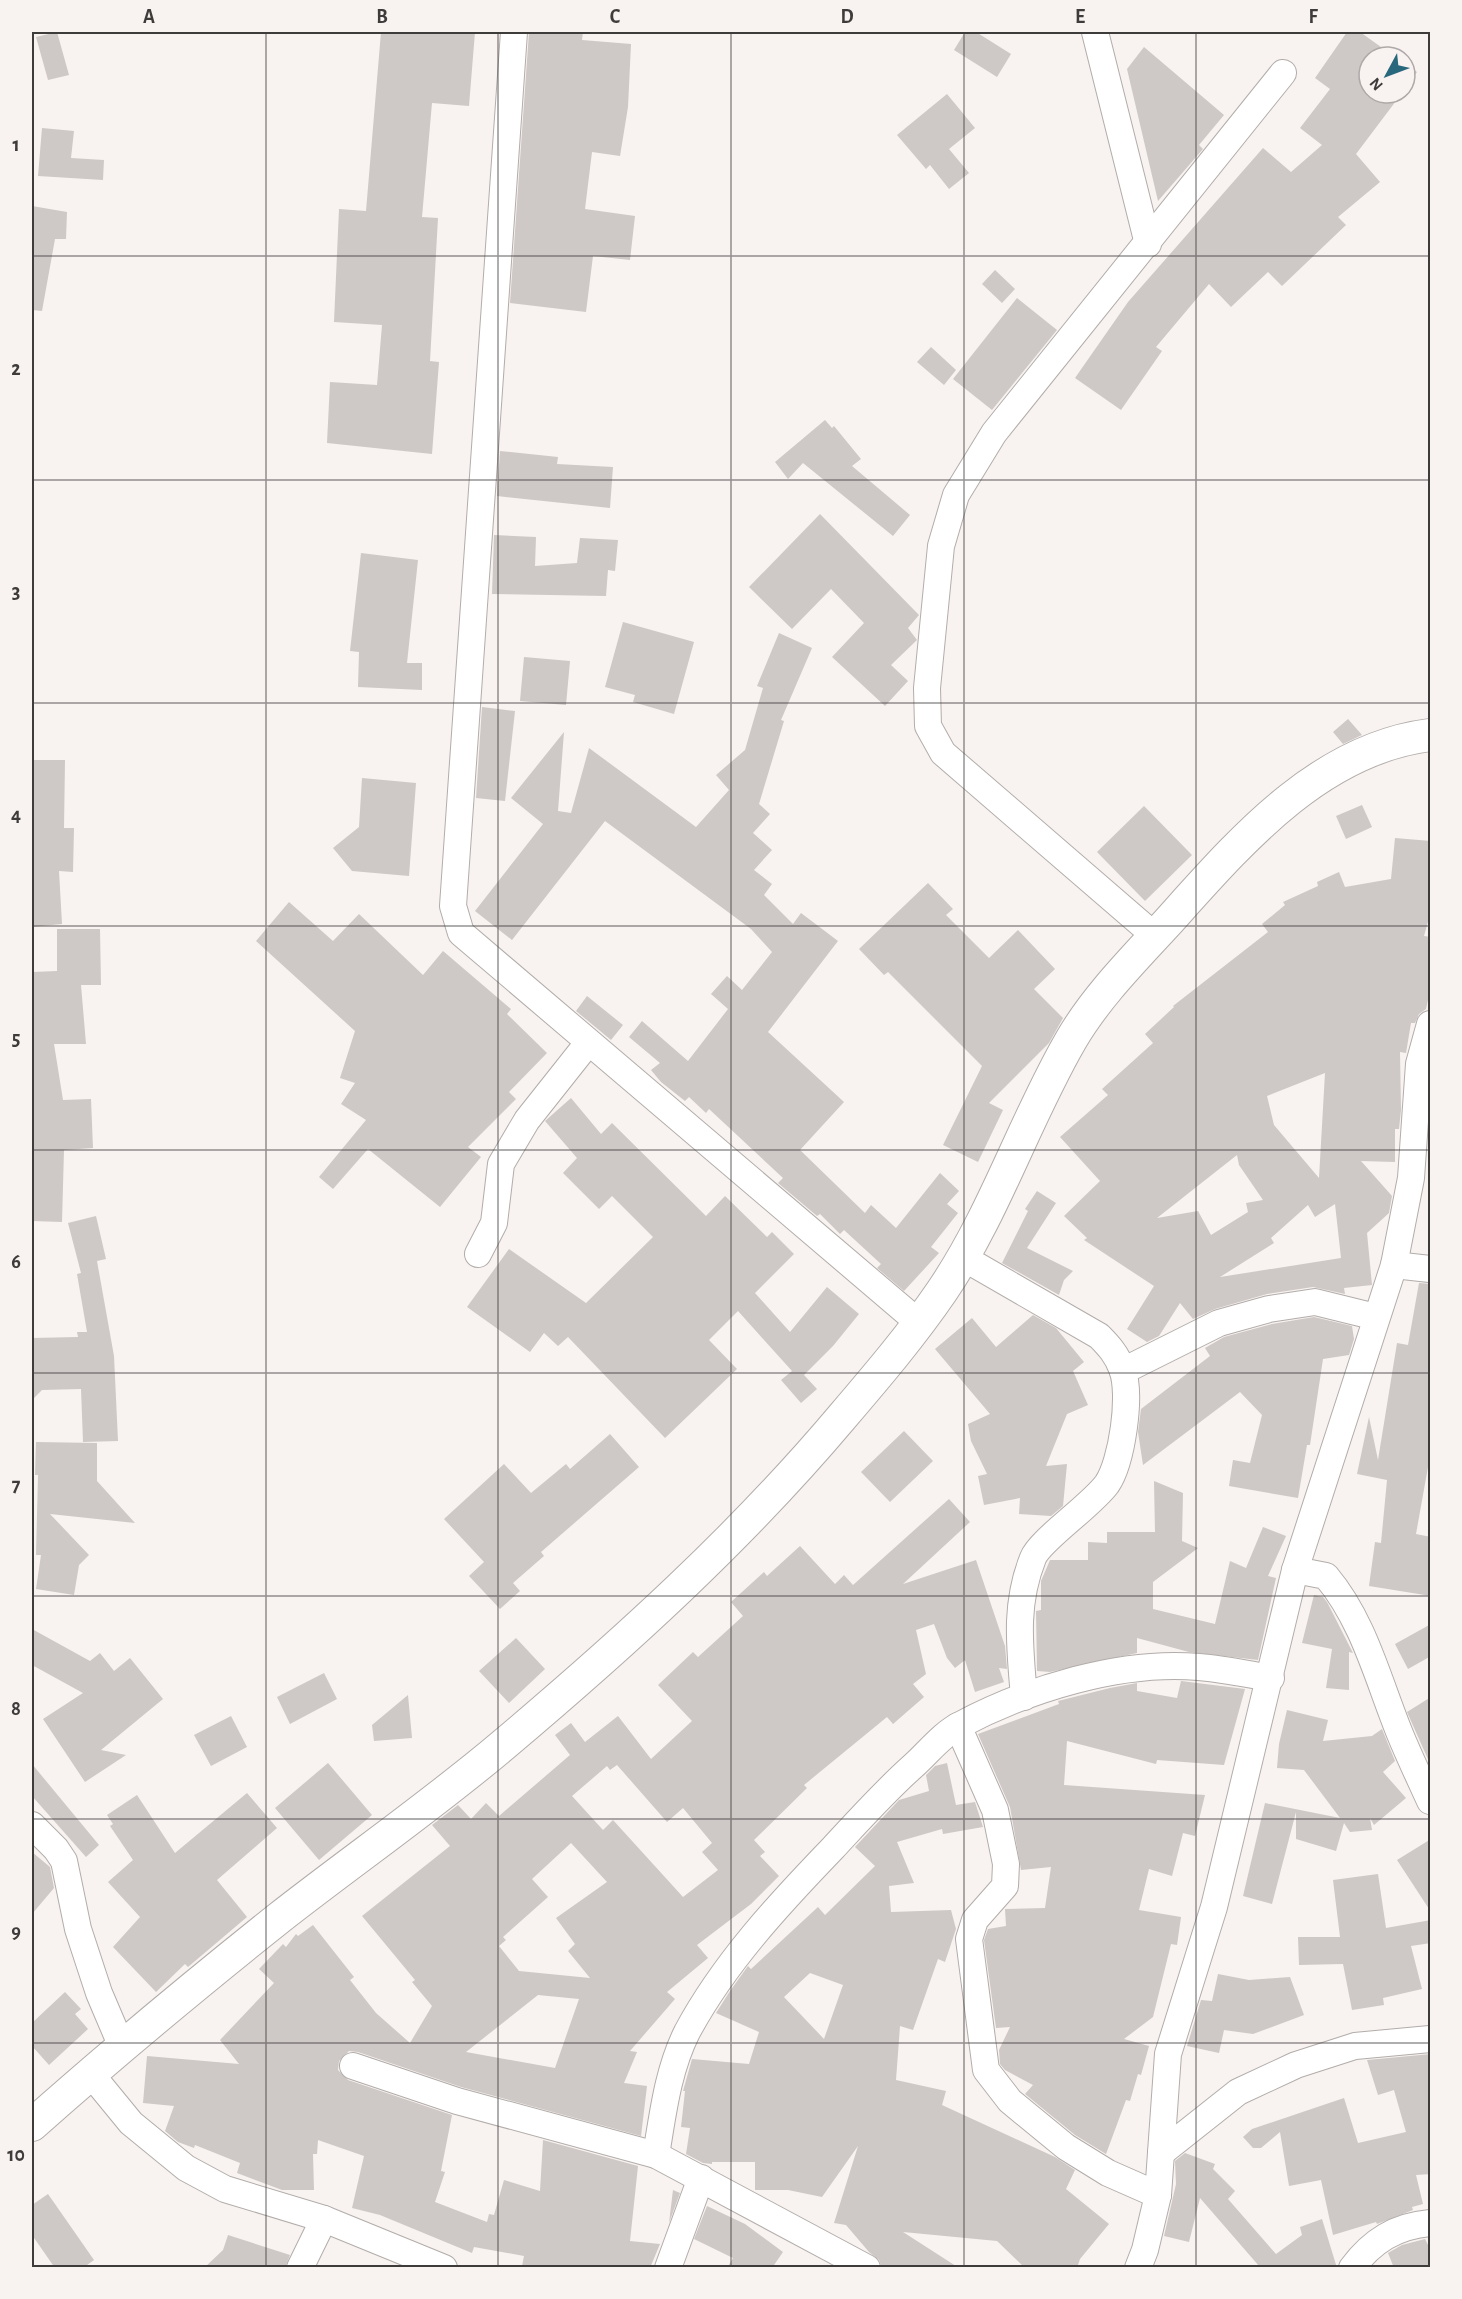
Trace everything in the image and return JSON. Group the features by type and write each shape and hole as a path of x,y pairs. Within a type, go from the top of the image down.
{"street":[{"path":"514,32 453,906 461,933 918,1322"},
{"path":"1095,32 1148,244"},
{"path":"1155,936 943,753 928,726 927,688 941,546 956,495 994,433 1283,73"},
{"path":"32,2125 90,2073 280,1918 499,1748 704,1566 796,1472 943,1289 962,1257 1072,1039 1102,996 1155,936 1275,809 1334,767 1396,739 1431,735"},
{"path":"1138,2268 1145,2250 1158,2195 1168,2054 1214,1907 1271,1678 1295,1570 1394,1265 1411,1178 1419,1064 1431,1024"},
{"path":"478,1254 494,1223 501,1164 526,1120 588,1043"},
{"path":"962,1257 1099,1336 1112,1349 1123,1371 1126,1407 1119,1453 1107,1483 1034,1555 1024,1586 1018,1616 1024,1697"},
{"path":"1394,1265 1431,1269"},
{"path":"1123,1371 1219,1323 1269,1309 1316,1302 1376,1317"},
{"path":"1295,1570 1326,1576 1342,1594 1370,1652 1400,1734 1431,1801"},
{"path":"656,2155 667,2087 686,2034 711,1992 759,1928 816,1864 896,1782 958,1726 1024,1697 1091,1676 1141,1667 1198,1667 1271,1678"},
{"path":"958,1726 995,1810 1005,1864 1005,1886 975,1920 969,1939 986,2070 1010,2101 1066,2147 1108,2173 1158,2195"},
{"path":"32,1825 56,1849 64,1862 69,1876 78,1929 99,1993 122,2047"},
{"path":"1161,2153 1238,2092 1296,2065 1355,2046 1431,2039"},
{"path":"353,2066 457,2101 656,2155 867,2268"},
{"path":"90,2073 130,2124 186,2168 225,2189 324,2219 444,2268"},
{"path":"668,2268 701,2178"},
{"path":"300,2268 324,2219"},
{"path":"1352,2268 1368,2248 1391,2233 1431,2223"}],"building":[{"path":"57,32 69,75 48,80 36,37"},
{"path":"381,32 475,32 469,106 432,103 422,217 438,218 430,361 439,362 432,454 327,443 330,382 377,385 382,325 334,322 339,209 366,211"},
{"path":"529,32 583,32 582,40 631,44 628,107 620,156 592,152 585,209 635,216 630,260 593,256 586,312 510,303"},
{"path":"965,32 976,32 1011,54 997,77 954,50"},
{"path":"1347,32 1360,32 1378,45 1357,45 1357,105 1393,105 1356,154 1380,182 1338,217 1346,225 1282,286 1268,272 1231,307 1209,284 1156,347 1162,351 1121,410 1075,378 1128,302 1263,148 1291,172 1322,145 1300,128 1330,89 1315,78"},
{"path":"1144,47 1224,115 1199,145 1203,149 1158,201 1127,69"},
{"path":"947,94 975,128 949,149 969,173 949,189 930,165 926,169 897,135"},
{"path":"42,128 74,131 71,158 104,160 103,180 38,176"},
{"path":"32,206 67,212 66,239 55,239 42,311 32,310"},
{"path":"995,270 1015,289 1002,303 982,284"},
{"path":"1017,298 1057,330 992,410 953,379"},
{"path":"931,347 956,370 944,385 917,362"},
{"path":"825,420 832,428 834,426 861,459 852,466 910,515 893,536 803,463 788,479 775,462"},
{"path":"500,451 558,457 557,464 613,467 610,508 497,496"},
{"path":"820,514 919,615 908,628 917,640 891,665 908,681 885,706 832,657 864,623 831,589 792,629 749,587"},
{"path":"494,535 536,537 535,566 577,563 580,538 618,540 615,571 608,570 606,596 492,594"},
{"path":"361,553 418,560 407,663 422,663 422,690 358,687 359,652 350,651"},
{"path":"623,622 694,642 674,714 633,702 635,695 605,687"},
{"path":"779,633 812,648 781,720 784,721 759,804 770,814 753,833 772,850 754,870 772,884 764,895 793,924 801,913 838,941 768,1032 844,1102 800,1150 865,1213 871,1205 896,1228 940,1173 959,1191 947,1204 958,1213 931,1247 939,1253 904,1291 877,1268 881,1264 844,1230 840,1234 820,1214 817,1216 778,1183 783,1178 709,1109 706,1113 689,1097 685,1101 661,1082 651,1070 660,1063 629,1037 642,1021 688,1061 728,1009 711,994 727,976 742,990 772,952 751,929 605,821 512,940 475,911 543,824 511,798 564,732 558,811 571,813 589,748 696,827 729,790 716,775 745,750 763,688 757,686"},
{"path":"524,657 570,661 566,705 520,701"},
{"path":"482,707 515,711 505,801 476,798"},
{"path":"1348,719 1362,735 1343,744 1333,732"},
{"path":"33,760 65,760 64,828 74,828 73,872 59,871 62,924 32,927"},
{"path":"362,778 416,783 409,876 352,871 333,848 359,827"},
{"path":"1362,805 1372,827 1346,839 1336,816"},
{"path":"1144,806 1192,855 1145,901 1097,852"},
{"path":"1395,838 1431,841 1431,911 1424,936 1431,937 1431,986 1426,1009 1419,1014 1415,1023 1411,1023 1406,1053 1400,1052 1401,1110 1399,1129 1395,1129 1395,1162 1361,1161 1392,1196 1389,1213 1367,1233 1372,1285 1344,1288 1345,1294 1313,1287 1267,1294 1215,1309 1193,1319 1180,1303 1159,1336 1147,1342 1127,1329 1154,1286 1084,1240 1087,1238 1064,1216 1100,1181 1060,1137 1108,1095 1102,1089 1153,1043 1145,1034 1173,1006 1268,932 1262,924 1285,905 1283,902 1318,886 1317,882 1339,872 1345,887 1391,879","holes":["1325,1073 1319,1178 1274,1125 1267,1096","1237,1155 1239,1165 1263,1200 1246,1203 1248,1212 1211,1235 1198,1211 1157,1218","1335,1204 1341,1258 1220,1277 1274,1243 1271,1238 1308,1205 1315,1217"]},
{"path":"928,883 953,909 946,915 989,958 1018,930 1055,969 1034,989 1063,1018 1049,1043 989,1103 1003,1110 978,1162 943,1145 982,1066 888,972 884,975 859,949"},
{"path":"289,902 333,941 359,914 423,975 443,951 511,1009 507,1014 547,1053 509,1092 516,1099 468,1147 481,1157 440,1207 368,1149 333,1189 319,1177 366,1120 341,1104 355,1083 340,1078 355,1031 256,941"},
{"path":"57,929 100,929 101,985 81,985 86,1044 54,1044 63,1100 91,1099 93,1148 64,1150 62,1222 32,1221 32,972 57,971"},
{"path":"587,996 623,1025 611,1040 576,1011"},
{"path":"571,1098 601,1134 612,1123 706,1216 725,1196 767,1237 772,1232 794,1254 755,1293 790,1332 827,1287 859,1314 833,1346 804,1375 817,1389 801,1403 781,1380 792,1371 738,1311 709,1340 737,1369 665,1438 568,1337 558,1346 544,1333 530,1352 467,1307 509,1249 586,1303 653,1237 612,1196 599,1209 563,1173 577,1158 545,1121"},
{"path":"1037,1191 1056,1203 1027,1248 1073,1271 1064,1280 1059,1295 1002,1263 1028,1211 1025,1209"},
{"path":"96,1216 106,1259 97,1261 114,1356 118,1441 83,1442 81,1389 42,1390 32,1400 32,1338 78,1337 77,1332 87,1332 77,1274 81,1273 68,1223"},
{"path":"1419,1283 1431,1284 1431,1468 1428,1467 1416,1534 1431,1537 1431,1596 1369,1586 1375,1542 1381,1543 1387,1480 1357,1474 1369,1417 1378,1460 1397,1343 1408,1345"},
{"path":"1033,1315 1056,1328 1084,1362 1073,1371 1088,1405 1067,1414 1046,1466 1067,1464 1063,1506 1051,1516 1019,1514 1020,1498 984,1505 978,1476 987,1474 971,1441 968,1424 990,1414 935,1349 972,1318 996,1347"},
{"path":"1314,1317 1352,1326 1354,1339 1349,1355 1323,1359 1310,1445 1307,1445 1298,1498 1229,1486 1233,1460 1250,1463 1262,1415 1240,1392 1143,1465 1138,1432 1141,1409 1210,1356 1205,1348 1224,1337 1272,1324"},
{"path":"904,1431 933,1461 890,1502 861,1472"},
{"path":"610,1434 639,1467 541,1552 544,1556 513,1583 520,1591 500,1609 469,1576 484,1562 444,1519 504,1464 531,1493 566,1464 570,1469"},
{"path":"36,1442 97,1443 97,1481 135,1523 50,1514 89,1555 79,1565 74,1595 36,1589 41,1555 36,1555 38,1475 35,1475"},
{"path":"1154,1481 1183,1493 1182,1541 1198,1548 1153,1582 1153,1609 1215,1624 1230,1561 1246,1568 1263,1527 1286,1536 1268,1576 1276,1578 1258,1660 1189,1652 1137,1638 1137,1653 1050,1672 1037,1671 1036,1611 1041,1610 1041,1581 1050,1560 1088,1560 1088,1542 1107,1543 1107,1532 1155,1532"},
{"path":"949,1499 970,1522 903,1584 976,1560 1005,1646 1007,1669 999,1668 1004,1682 975,1692 965,1660 955,1668 947,1658 934,1624 916,1630 926,1674 913,1684 924,1697 893,1724 887,1717 804,1785 807,1788 754,1840 765,1852 760,1856 779,1876 751,1904 697,1945 708,1958 667,1992 675,1999 630,2051 637,2052 624,2083 647,2086 641,2136 461,2087 358,2052 349,2051 339,2061 338,2070 348,2080 452,2115 441,2171 445,2172 435,2202 487,2222 489,2214 494,2215 504,2180 540,2191 543,2140 638,2166 630,2241 660,2244 650,2268 534,2268 522,2266 524,2256 474,2247 472,2253 380,2215 352,2208 364,2156 318,2140 317,2154 313,2154 314,2190 282,2190 237,2173 240,2163 195,2145 194,2148 178,2142 165,2131 174,2106 143,2103 147,2056 239,2064 220,2040 274,1983 259,1969 283,1944 286,1947 296,1934 298,1936 313,1925 354,1977 350,1980 376,2013 410,2043 432,2006 412,1982 415,1980 362,1916 450,1846 432,1825 458,1805 471,1819 486,1803 499,1816 570,1755 555,1735 571,1723 585,1742 618,1716 651,1759 692,1721 658,1685 693,1652 698,1657 743,1616 731,1602 764,1572 767,1576 800,1546 835,1584 844,1575 853,1585","holes":["617,1765 667,1822 683,1808 712,1843 702,1852 718,1870 683,1897 613,1820 603,1830 572,1796 607,1766 610,1770","571,1843 607,1882 556,1918 575,1944 568,1951 590,1978 519,1971 499,1946 506,1940 503,1937 548,1897 532,1879","538,1995 579,1999 555,2068 466,2052"]},
{"path":"1314,1595 1323,1597 1327,1602 1353,1653 1349,1652 1349,1690 1326,1688 1332,1649 1302,1643"},
{"path":"1431,1624 1431,1656 1408,1669 1395,1644"},
{"path":"32,1629 90,1661 100,1653 114,1671 130,1658 163,1699 101,1750 126,1755 85,1782 43,1719 83,1693 32,1665"},
{"path":"516,1638 545,1669 509,1703 479,1671"},
{"path":"324,1673 337,1699 290,1724 277,1697"},
{"path":"1181,1681 1245,1689 1224,1765 1157,1760 1156,1764 1067,1741 1064,1785 1205,1795 1195,1836 1183,1833 1172,1876 1149,1869 1139,1910 1181,1917 1177,1945 1171,1944 1153,2017 1124,2039 1149,2046 1141,2075 1138,2074 1130,2101 1126,2100 1106,2154 1075,2135 1025,2094 1033,2085 1005,2070 1000,2064 999,2050 1010,2027 996,2028 984,1940 988,1929 1006,1926 1005,1909 1045,1908 1051,1867 1021,1870 1010,1807 978,1734 1059,1704 1058,1701 1137,1683 1137,1691 1177,1698"},
{"path":"408,1695 412,1738 374,1741 372,1725"},
{"path":"1431,1697 1431,1766 1407,1712"},
{"path":"1287,1710 1328,1720 1323,1741 1372,1736 1382,1729 1395,1761 1383,1772 1406,1798 1374,1825 1370,1818 1372,1830 1350,1832 1344,1823 1336,1851 1296,1839 1296,1812 1272,1904 1243,1896 1265,1803 1340,1818 1304,1770 1277,1768 1279,1744"},
{"path":"231,1716 247,1747 211,1766 194,1735"},
{"path":"328,1763 372,1815 319,1860 275,1808"},
{"path":"947,1763 956,1805 975,1802 983,1827 943,1834 942,1829 897,1842 914,1883 889,1886 891,1912 951,1910 956,1929 945,1962 938,1959 913,2030 900,2026 896,2080 946,2091 942,2105 1055,2157 1075,2170 1066,2189 1109,2224 1080,2259 1077,2268 1025,2268 997,2241 903,2232 959,2268 882,2268 879,2260 846,2225 834,2223 858,2146 822,2197 788,2190 755,2190 755,2162 703,2163 686,2154 690,2128 681,2127 685,2091 683,2091 692,2059 749,2064 759,2032 716,2013 730,1991 748,1966 751,1969 818,1907 825,1915 875,1866 855,1847 899,1800 929,1791 926,1775 935,1766","holes":["810,1973 843,1985 824,2039 784,1997"]},
{"path":"32,1764 99,1845 86,1857 32,1796"},
{"path":"247,1793 277,1828 217,1880 247,1917 188,1967 185,1964 156,1992 113,1947 140,1917 108,1882 133,1860 110,1826 113,1824 107,1815 137,1795 175,1853"},
{"path":"1431,1839 1431,1912 1397,1860"},
{"path":"32,1852 50,1867 54,1888 32,1914"},
{"path":"1378,1874 1386,1928 1431,1920 1431,1943 1411,1946 1422,1989 1383,1998 1384,2005 1352,2010 1343,1964 1299,1965 1298,1937 1340,1937 1333,1880"},
{"path":"1218,1974 1249,1980 1290,1977 1304,2015 1253,2034 1224,2030 1219,2053 1187,2046 1201,2000 1212,2001"},
{"path":"65,1992 81,2009 75,2014 88,2029 49,2065 32,2046 32,2023"},
{"path":"1431,2054 1431,2174 1416,2175 1423,2204 1377,2224 1376,2222 1333,2235 1321,2180 1289,2186 1280,2132 1261,2148 1253,2148 1243,2137 1252,2129 1344,2098 1358,2143 1406,2132 1394,2090 1378,2095 1367,2060"},
{"path":"1185,2153 1215,2164 1213,2169 1235,2191 1228,2199 1276,2254 1302,2235 1300,2227 1322,2219 1337,2268 1257,2268 1259,2266 1200,2198 1189,2242 1164,2236 1176,2184 1175,2161"},
{"path":"673,2190 680,2193 669,2223"},
{"path":"48,2194 94,2260 83,2268 55,2268 32,2235 32,2205"},
{"path":"707,2206 745,2224 783,2252 772,2268 727,2268 733,2258 694,2239"},
{"path":"228,2235 290,2255 285,2268 204,2268 223,2250"},
{"path":"1425,2239 1431,2251 1431,2268 1394,2268 1388,2253 1402,2245"}]}
